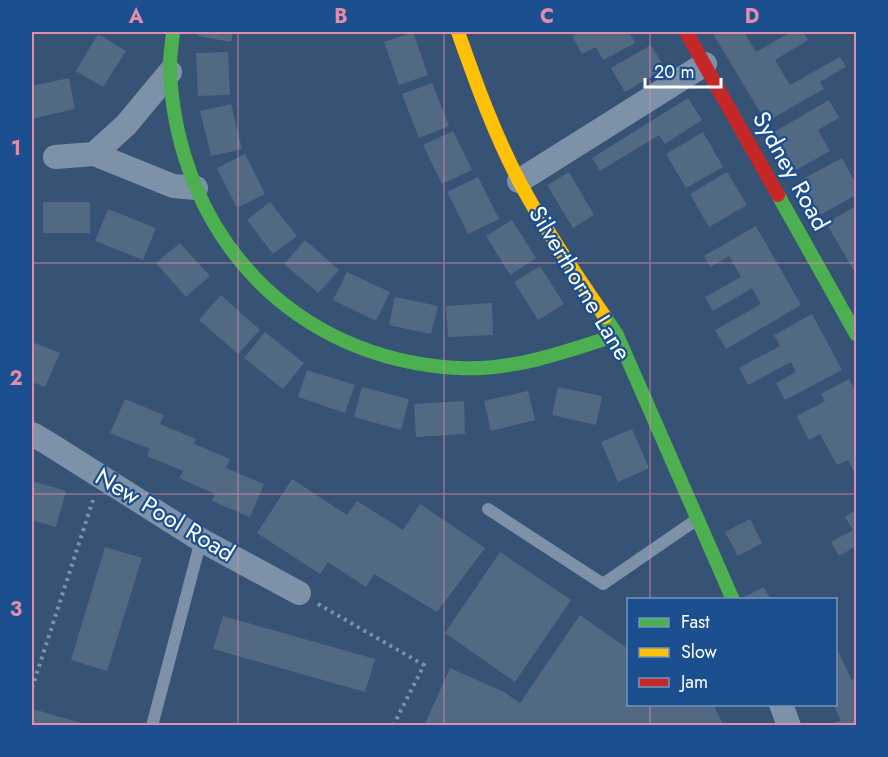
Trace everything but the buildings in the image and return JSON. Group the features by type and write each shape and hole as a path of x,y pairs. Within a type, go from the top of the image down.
{"street":[{"path":"173,32 170,72 180,142 209,217 244,268 272,296 308,321 367,351 412,363 459,368 502,365 554,356 617,335"},
{"name":"Silverthorne Lane","path":"458,32 483,104 519,181 556,244 617,335 732,598"},
{"name":"Sydney Road","path":"686,32 856,334"},
{"path":"519,181 705,64"},
{"path":"94,154 126,125 170,72"},
{"path":"55,157 94,154 173,186 196,188"},
{"name":"New Pool Road","path":"32,434 201,540 300,593"},
{"path":"781,706 789,726"}],"lane":[{"path":"488,509 603,584 697,519"},
{"path":"152,726 201,540"}],"path":[{"path":"32,687 101,476"},
{"path":"300,593 424,666 393,726"}],"traffic: fast":[{"path":"173,32 170,73 178,132 196,187 222,236 255,278 297,314 345,341 399,359 458,368 498,366 539,359 617,335"},
{"path":"778,195 856,334"},
{"path":"605,317 617,335 732,598"}],"traffic: slow":[{"path":"458,32 493,126 519,181 549,233 605,317"}],"traffic: jam":[{"path":"686,32 778,195"}]}
